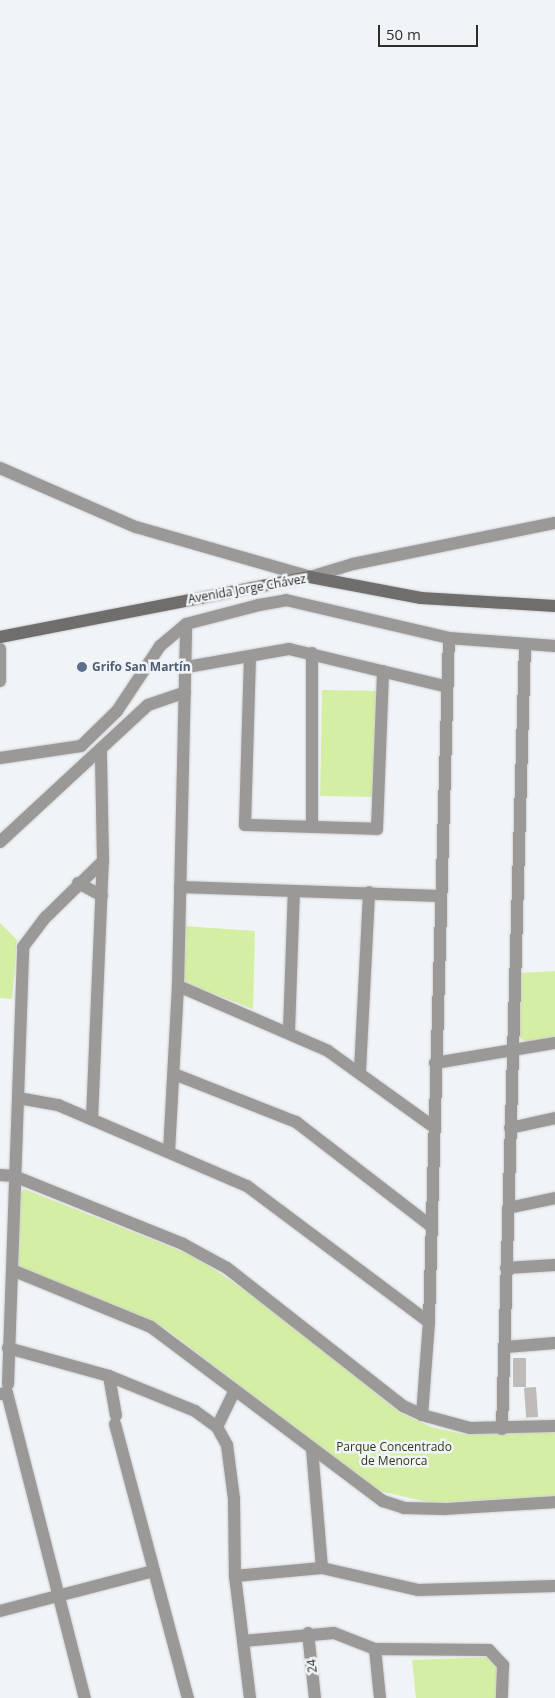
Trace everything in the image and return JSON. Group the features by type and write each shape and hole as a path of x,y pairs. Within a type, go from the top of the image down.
{"main road":[{"name":"Avenida Jorge Chávez","path":"0,637 310,577 421,598 555,606"}],"street":[{"path":"0,468 136,527 310,577 555,523"},
{"path":"0,758 81,746 117,711 160,646 186,624 286,600 448,638 555,646"},
{"path":"169,1152 178,986 187,667 186,624"},
{"path":"422,1415 429,1322 431,1124 435,1063 444,686 448,638"},
{"path":"502,1429 506,1347 506,1268 525,645"},
{"path":"0,649 0,681"},
{"path":"187,667 289,649 444,686"},
{"path":"312,653 312,827"},
{"path":"250,656 245,825 377,829 383,671"},
{"path":"0,842 101,752 148,705 186,692"},
{"path":"92,1119 103,861 101,752"},
{"path":"85,1698 5,1390 12,1270 24,947 78,883 103,861"},
{"path":"78,883 102,896"},
{"path":"180,887 369,892 439,896"},
{"path":"289,1031 294,891"},
{"path":"360,1071 369,892"},
{"path":"178,986 289,1031 360,1071 431,1124"},
{"path":"435,1063 513,1052 555,1043"},
{"path":"174,1074 296,1122 431,1226"},
{"path":"18,1098 58,1105 247,1186 429,1322"},
{"path":"510,1128 555,1118"},
{"path":"0,1175 14,1176 183,1244 227,1268 403,1406 422,1415 449,1426 502,1429 555,1426"},
{"path":"508,1208 555,1198"},
{"path":"506,1268 555,1265"},
{"path":"12,1270 150,1327 383,1501 404,1508 555,1502"},
{"path":"506,1347 555,1343"},
{"path":"8,1348 109,1376 195,1411 217,1427 227,1445 234,1499 235,1576 250,1698"},
{"path":"109,1376 116,1419 188,1698"},
{"path":"217,1427 236,1390"},
{"path":"312,1449 322,1568"},
{"path":"235,1576 322,1568 418,1590 555,1586"},
{"path":"0,1610 154,1571"},
{"path":"243,1641 334,1633 375,1649 489,1650 503,1665 502,1698"},
{"name":"24","path":"308,1634 315,1698"},
{"path":"375,1649 380,1698"}],"green space":[{"path":"322,690 378,691 376,797 320,796"},
{"path":"0,923 17,940 12,999 0,998"},
{"path":"184,926 255,931 253,1009 186,983 181,976"},
{"path":"555,971 555,1037 527,1043 519,1037 521,973"},
{"name":"Parque Concentrado de Menorca","path":"24,1189 196,1257 266,1305 399,1412 431,1427 463,1434 555,1430 555,1496 432,1503 375,1490 166,1329 19,1267 20,1193"},
{"path":"491,1657 496,1661 496,1698 416,1698 412,1660"}],"building":[{"path":"513,1358 526,1358 526,1387 513,1387"},
{"path":"536,1387 538,1417 526,1418 524,1388"}],"place":[{"name":"Grifo San Martín","path":"82,667"}]}
